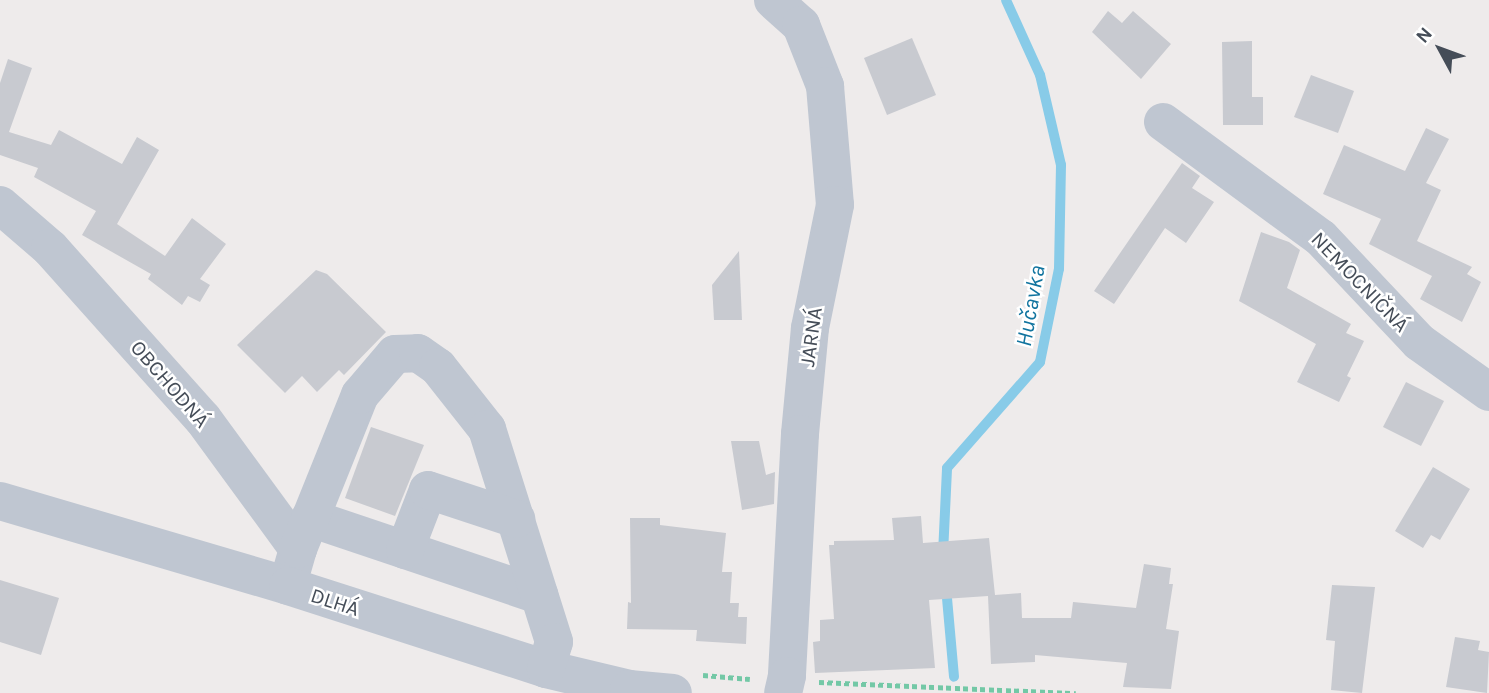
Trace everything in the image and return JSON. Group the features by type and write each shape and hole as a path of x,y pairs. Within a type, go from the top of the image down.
{"street":[{"name":"JARNÁ","path":"773,0 801,24 825,86 835,205 810,328 800,434 787,676 797,687"},
{"name":"NEMOCNIČNÁ","path":"1163,122 1321,237 1419,342 1489,392"},
{"name":"OBCHODNÁ","path":"0,205 50,248 304,533"},
{"path":"288,586 304,533 360,395 395,354 418,353 438,368 487,429 554,642 546,670"},
{"path":"413,530 428,490 527,557"},
{"name":"DLHÁ","path":"0,501 288,586 546,670 629,689 673,693"},
{"path":"304,533 413,530 527,557"}],"path":[{"path":"797,687 1076,693"}],"building":[{"path":"1108,11 1122,23 1133,11 1171,44 1141,79 1092,32"},
{"path":"912,38 936,95 887,115 864,58"},
{"path":"1252,41 1252,97 1263,97 1263,125 1223,125 1222,42"},
{"path":"8,59 32,68 9,132 51,145 59,130 122,164 137,137 159,150 117,224 165,256 192,218 226,244 200,279 210,285 200,302 188,296 182,305 148,279 151,274 82,235 96,211 34,177 38,168 0,155 0,83"},
{"path":"1311,75 1354,91 1338,133 1294,117"},
{"path":"1426,128 1449,139 1426,183 1441,190 1417,241 1472,267 1467,274 1481,282 1462,322 1420,299 1432,276 1369,244 1381,219 1323,194 1344,145 1405,171"},
{"path":"1182,163 1200,176 1192,188 1214,202 1186,243 1165,228 1114,304 1094,291"},
{"path":"1261,232 1289,242 1300,250 1287,288 1351,324 1346,333 1364,341 1347,376 1351,378 1339,402 1297,382 1316,344 1239,301"},
{"path":"739,251 742,320 714,320 712,285"},
{"path":"316,270 327,274 386,332 344,375 339,370 317,392 302,376 285,393 237,345"},
{"path":"1406,382 1444,401 1421,446 1383,427"},
{"path":"371,427 424,445 395,516 345,498"},
{"path":"731,441 759,441 766,475 775,472 774,504 742,510"},
{"path":"1433,467 1470,489 1440,540 1431,535 1423,548 1395,531"},
{"path":"921,516 923,543 989,538 995,595 1021,593 1022,618 1071,618 1073,602 1136,608 1144,564 1171,568 1169,584 1173,584 1166,629 1179,631 1171,689 1123,687 1127,663 1035,655 1035,662 991,664 988,596 929,600 935,668 815,673 813,642 820,641 820,620 834,619 829,545 834,545 834,541 894,540 892,518"},
{"path":"630,518 660,518 660,525 726,533 722,572 732,572 730,603 739,603 738,617 747,617 746,644 696,641 697,630 627,629 628,602 631,603"},
{"path":"0,580 59,598 41,655 0,642"},
{"path":"1332,585 1375,587 1362,693 1331,690 1335,641 1326,640"},
{"path":"1455,637 1480,641 1478,650 1489,652 1487,693 1446,687"}],"waterway":[{"name":"Hučavka","path":"943,554 947,468 1040,362 1059,269 1061,165 1040,75 1006,0"},
{"name":"Hučavka","path":"946,587 954,677"}]}
